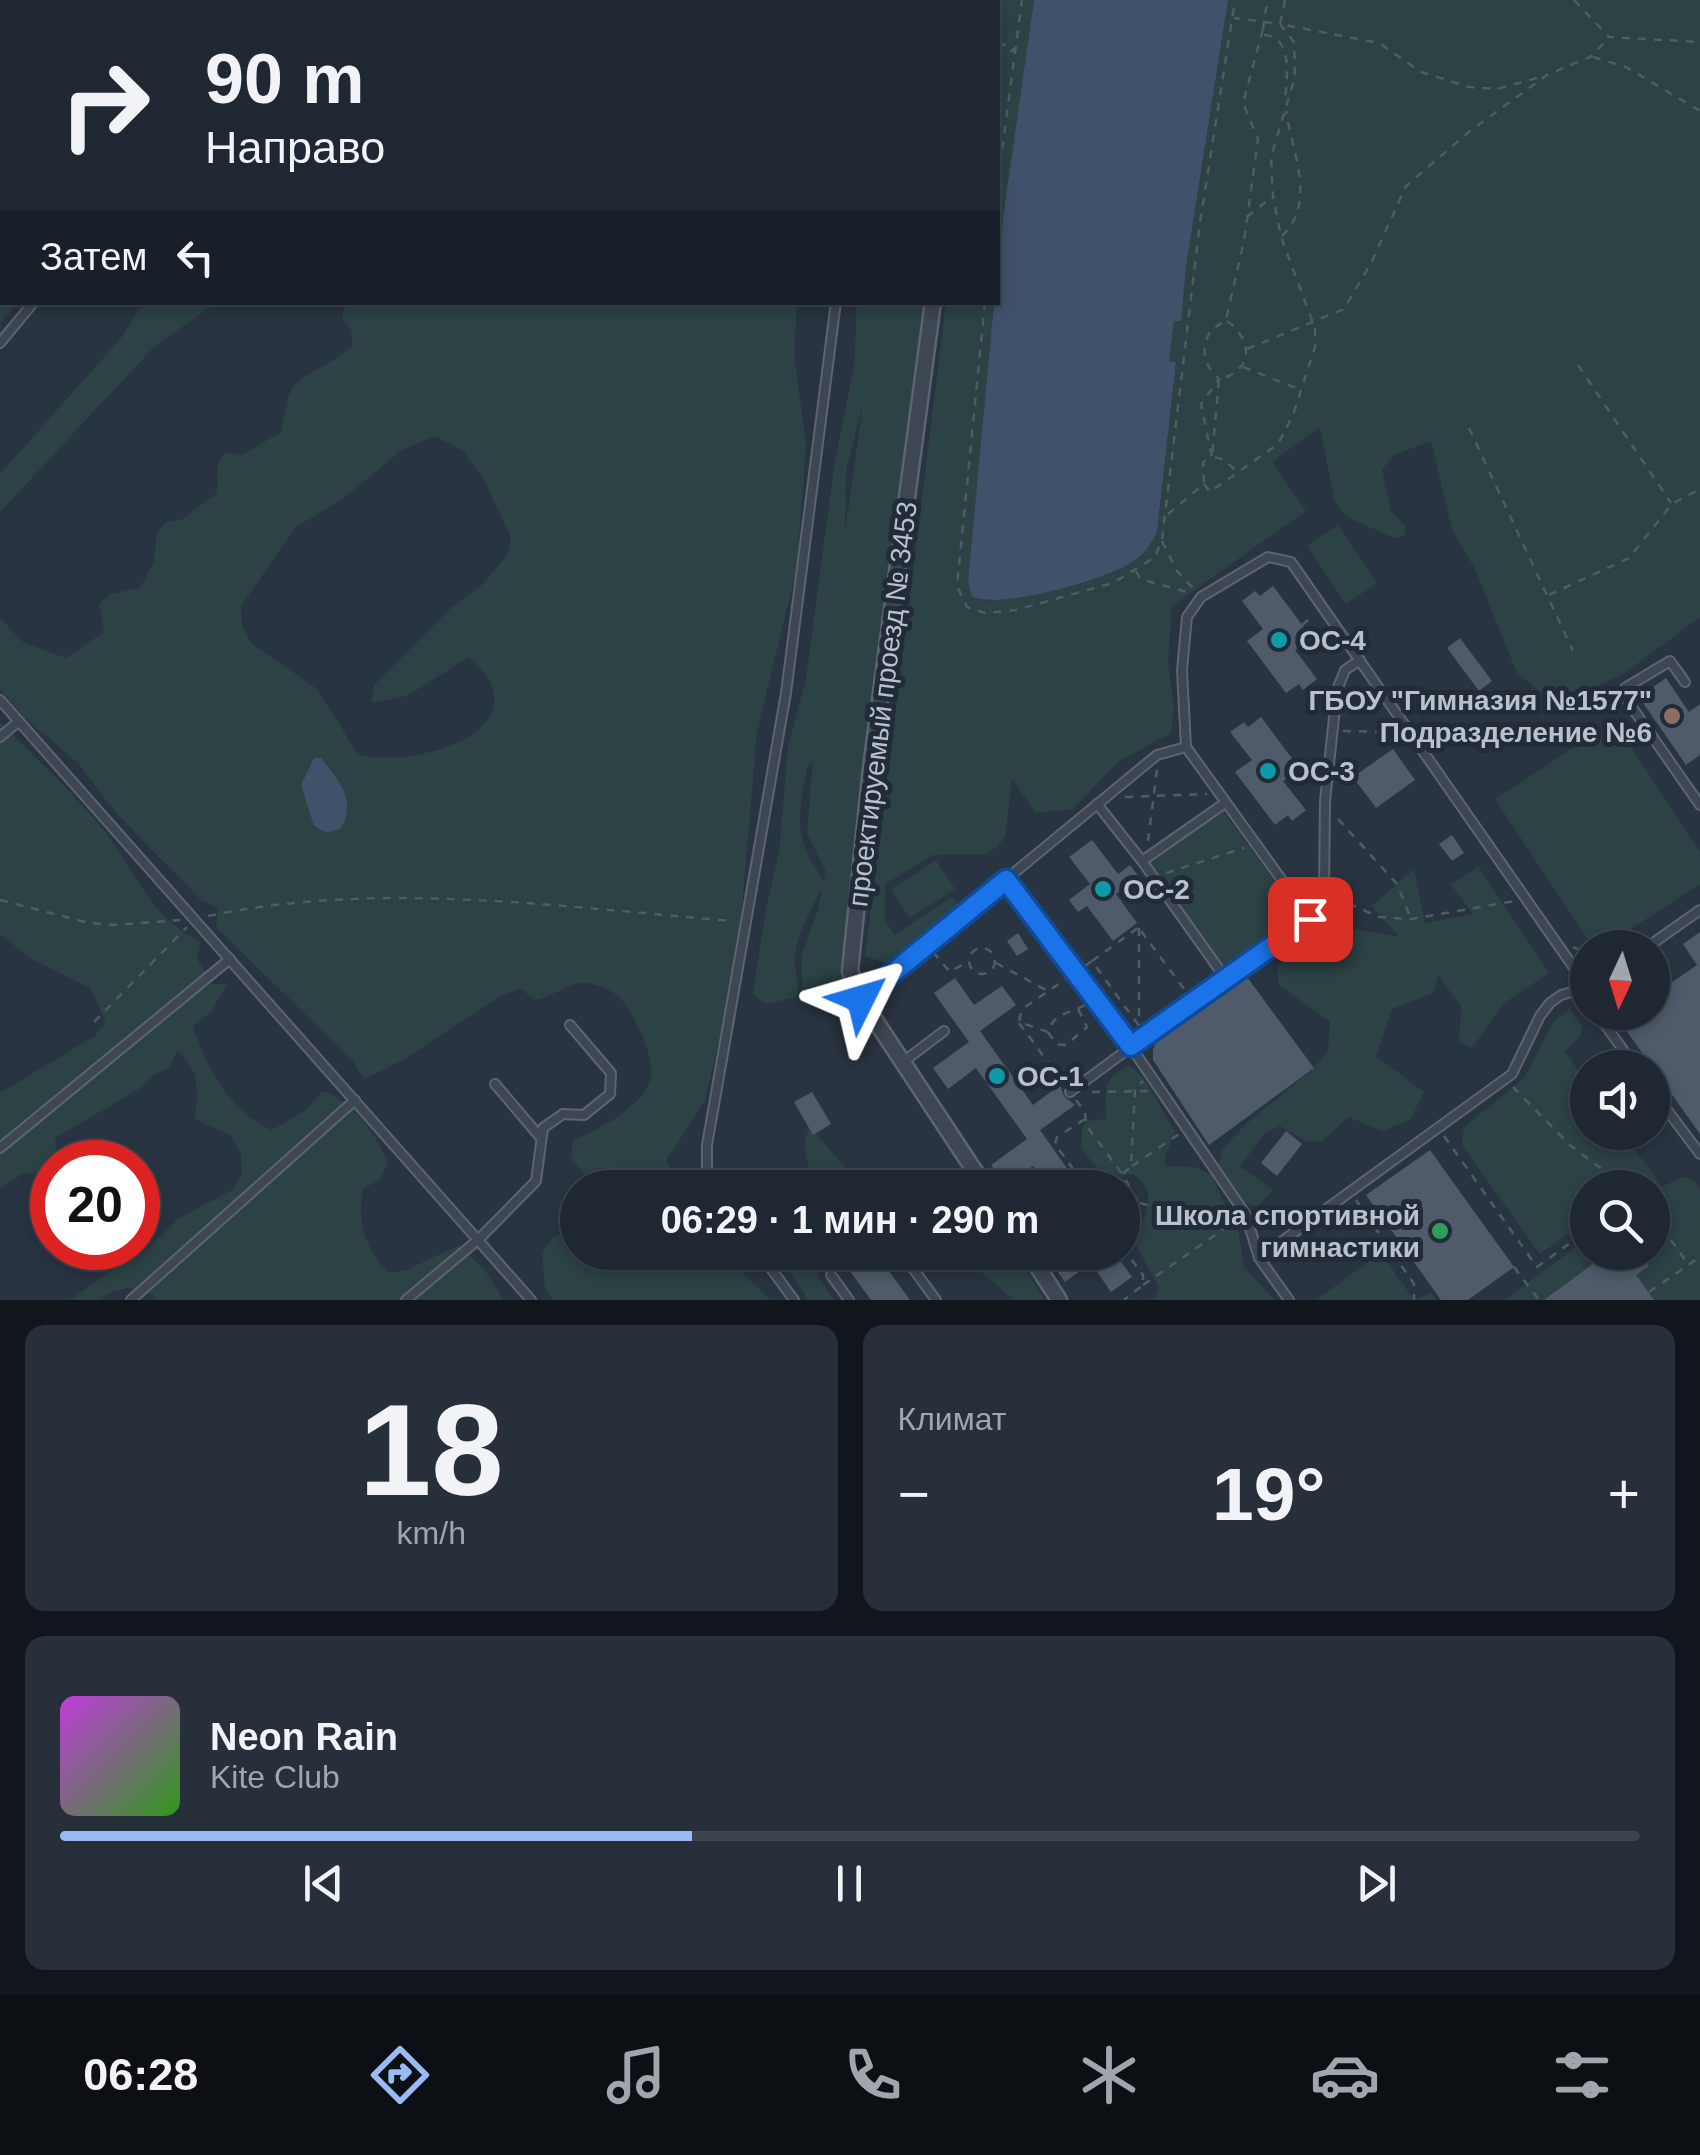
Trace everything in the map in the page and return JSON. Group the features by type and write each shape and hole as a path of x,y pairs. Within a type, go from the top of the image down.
{"street":[{"name":"проектируемый проезд № 3453","path":"933,305 871,768 850,971 861,999 974,1170"},
{"path":"1040,1270 1059,1300"}],"lane":[{"path":"0,344 32,305"},
{"path":"708,1170 707,1145 786,693 836,305"},
{"path":"1310,919 1186,747 1187,617 1200,597 1268,556 1291,562 1570,962"},
{"path":"1070,1092 1321,908 1325,802 1337,690 1345,670 1360,660"},
{"path":"1685,682 1670,661 1625,688 1624,696 1700,804"},
{"path":"0,700 531,1300"},
{"path":"0,738 19,721"},
{"path":"861,999 1157,754 1186,747"},
{"path":"1100,801 1226,979"},
{"path":"1144,859 1225,803"},
{"path":"1006,880 1131,1046 1246,1214 1259,1258 1289,1300"},
{"path":"1670,931 1700,910"},
{"path":"0,1148 230,959"},
{"path":"1259,1258 1506,1079 1522,1057 1540,1016 1550,1003 1570,993"},
{"path":"406,1300 478,1239 536,1181 543,1128 563,1114 584,1115 610,1094 612,1073 570,1025"},
{"path":"903,1062 944,1031"},
{"path":"495,1084 541,1138"},
{"path":"131,1300 356,1100"},
{"path":"1670,1114 1700,1154"},
{"path":"772,1270 794,1300"},
{"path":"914,1270 936,1300"},
{"path":"831,1275 849,1300"}],"path":[{"path":"1000,166 1022,0"},
{"path":"985,305 957,586 967,607 984,613 1016,610 1113,584 1155,558 1168,514 1200,223 1235,0"},
{"path":"1219,379 1208,369 1203,356 1212,330 1226,320 1246,218 1258,138 1243,103 1263,35 1268,0"},
{"path":"1240,473 1224,459 1212,457 1203,462 1204,484 1210,492 1240,473 1278,444 1314,347 1313,322 1282,238 1273,196 1271,156 1295,77 1294,42 1280,24 1285,0"},
{"path":"1574,0 1609,37 1700,42"},
{"path":"1232,18 1379,43 1421,72 1469,86 1497,89 1592,56 1609,37"},
{"path":"1263,35 1281,41 1286,53 1286,108 1300,187 1298,216 1282,238"},
{"path":"1000,43 1015,50"},
{"path":"1000,54 1015,50"},
{"path":"1592,56 1626,67 1700,111"},
{"path":"1246,348 1344,309 1406,186 1546,75"},
{"path":"1246,218 1273,196"},
{"path":"1212,457 1202,404 1219,379 1232,376 1242,366 1246,348 1241,331 1226,320"},
{"path":"1578,365 1672,504"},
{"path":"1242,366 1301,390"},
{"path":"1212,457 1219,379"},
{"path":"1469,428 1574,651"},
{"path":"1168,514 1204,484"},
{"path":"1548,596 1629,558 1672,504 1700,489"},
{"path":"1162,540 1176,571 1200,597"},
{"path":"1135,570 1140,579 1200,597"},
{"path":"1302,625 1322,609"},
{"path":"1331,731 1413,734"},
{"path":"1144,859 1152,796 1164,753"},
{"path":"1100,801 1218,794"},
{"path":"1325,802 1350,835 1398,884 1411,920"},
{"path":"1154,877 1255,844"},
{"path":"1324,892 1378,917 1411,920 1525,898"},
{"path":"0,900 89,923 115,925 195,919 261,905 381,896 746,922"},
{"path":"94,1022 195,919"},
{"path":"1092,961 1139,1026 1139,928"},
{"path":"1018,1022 1022,1009 1139,928"},
{"path":"1139,928 1194,1002"},
{"path":"927,945 950,972 969,961 980,948 994,955 995,963 986,974 978,974 969,961"},
{"path":"995,963 1048,991"},
{"path":"1048,1032 1052,1022 1069,1010 1095,1000"},
{"path":"1018,1022 1048,1032 1060,1045 1066,1045 1083,1032 1087,1021 1078,1009"},
{"path":"1018,1022 1086,1112 1086,1125 1119,1170"},
{"path":"1130,1167 1135,1092 1150,1074"},
{"path":"1506,1079 1571,1146 1603,1170"},
{"path":"1070,1092 1162,1090"},
{"path":"1075,1170 1056,1144 1057,1137 1086,1118"},
{"path":"1127,1170 1188,1128"},
{"path":"1438,1128 1536,1267 1570,1243"},
{"path":"1351,1191 1414,1284 1414,1300"},
{"path":"1140,1204 1227,1226"},
{"path":"1124,1300 1246,1214"},
{"path":"1670,1239 1689,1265"},
{"path":"1649,1292 1700,1257"},
{"path":"1514,1267 1538,1300"},
{"path":"1139,1270 1143,1285"}],"green space":[{"path":"1000,0 1034,0 1000,255"},
{"path":"1228,0 1700,0 1700,617 1625,673 1567,700 1540,692 1517,673 1475,569 1452,530 1431,441 1394,455 1382,470 1391,511 1405,526 1405,536 1393,538 1344,515 1334,500 1320,427 1272,462 1306,511 1172,606 1168,664 1174,708 1171,733 1118,762 1073,809 1036,813 1012,779 1005,837 997,847 986,854 933,855 885,884 885,919 894,935 952,897 964,909 895,966 865,956 946,305 994,305 968,580 981,601 1008,599 1157,532 1176,363 1169,361 1174,320 1181,320"},
{"path":"0,305 15,305 0,323"},
{"path":"142,305 213,305 154,347 0,512 0,474 122,337"},
{"path":"345,305 797,305 794,352 806,446 797,567 757,732 739,941 721,1033 705,1100 666,1161 672,1170 581,1170 571,1158 573,1140 625,1111 642,1095 651,1077 639,1028 614,993 585,983 535,1000 521,989 502,995 403,1060 364,1079 352,1060 216,927 218,907 202,901 116,813 78,763 24,717 0,689 0,618 24,643 66,658 104,632 99,604 110,594 140,588 154,562 157,533 166,522 181,520 217,493 218,464 226,452 241,455 280,433 294,386 353,345 351,330 342,318","holes":["435,436 463,451 483,478 511,537 507,555 483,584 452,607 374,685 371,703 407,696 469,657 490,682 494,704 485,723 439,750 382,758 358,754 317,689 251,643 242,626 241,606 296,527 344,498 402,450"]},
{"path":"857,305 927,305 844,956 851,988 847,993 803,1002 801,957 822,888 796,949 796,997 766,1004 753,994 779,852 788,748 806,678 834,467 854,365","holes":["862,412 845,532 846,471","813,761 807,833 826,872 824,880 807,851 800,825 808,765"]},
{"path":"1338,525 1377,583 1346,604 1307,546"},
{"path":"1614,721 1700,852 1700,884 1629,930 1582,930 1495,799"},
{"path":"0,722 97,822 168,920 201,942 197,959 213,984 227,984 211,1012 193,1026 205,1057 232,1100 272,1130 307,1109 322,1091 343,1102 370,1130 388,1163 379,1180 363,1189 361,1201 365,1234 381,1264 389,1273 407,1270 459,1245 484,1269 504,1300 157,1300 148,1292 129,1288 111,1292 100,1300 70,1300 112,1270 160,1270 160,1237 179,1218 234,1189 242,1172 241,1154 231,1136 195,1119 194,1074 177,1051 170,1067 55,1140 30,1140 30,1173 23,1173 0,1189 0,1093 95,1036 106,1022 90,988 30,958 0,934"},
{"path":"1223,811 1300,916 1224,970 1148,863"},
{"path":"936,860 955,889 910,918 891,890"},
{"path":"1478,866 1549,973 1504,1003 1472,1048 1459,1042 1461,1007 1439,976 1433,993 1392,1009 1376,1056 1424,1092 1410,1120 1382,1131 1349,1117 1321,1142 1307,1141 1280,1126 1265,1133 1240,1166 1273,1190 1257,1206 1244,1204 1217,1171 1222,1150 1328,1051 1330,1022 1279,985 1277,966 1337,926 1399,937 1372,906 1414,869 1425,923 1473,914 1451,885"},
{"path":"1569,1009 1570,1030 1582,1030 1565,1052 1570,1059 1570,1150 1635,1150 1650,1170 1570,1170 1570,1233 1540,1254 1462,1145 1463,1131 1469,1123 1525,1077 1553,1022"},
{"path":"1129,1066 1135,1070 1175,1131 1165,1166 1195,1167 1212,1175 1223,1202 1236,1217 1244,1266 1274,1300 1149,1300 1159,1287 1140,1253 1140,1225 1148,1197 1140,1170 1098,1170 1081,1148 1086,1121 1106,1119 1109,1081"},
{"path":"808,1130 816,1133 847,1170 810,1170 804,1148"},
{"path":"1682,1177 1693,1180 1700,1189 1700,1300 1504,1300 1570,1251 1570,1270 1670,1270 1670,1183"},
{"path":"560,1234 560,1270 739,1270 770,1300 553,1300 545,1289 542,1252"},
{"path":"1381,1253 1412,1297 1431,1293 1436,1300 1316,1300"},
{"path":"788,1270 819,1270 817,1275 834,1300 808,1300"},
{"path":"981,1270 1026,1270 1045,1300 1014,1300"}],"water":[{"path":"1034,0 1228,0 1181,321 1174,321 1169,361 1176,362 1157,532 1137,559 1100,577 1027,596 985,600 972,596 968,580 994,305 1000,305 1003,218"},
{"path":"314,758 321,758 328,766 347,800 340,829 327,833 314,826 301,785"}],"building":[{"name":"ОС-4","path":"1273,586 1312,638 1295,650 1317,679 1303,690 1299,684 1286,693 1247,641 1263,629 1242,601 1255,591 1260,596"},
{"path":"1460,638 1492,681 1479,691 1447,648"},
{"path":"1666,678 1689,712 1700,704 1700,755 1686,765 1639,697"},
{"name":"ОС-3","path":"1261,717 1300,769 1283,781 1306,810 1292,821 1288,815 1275,825 1235,772 1252,760 1230,732 1244,722 1248,727"},
{"path":"1393,749 1415,780 1376,808 1353,777"},
{"path":"1452,835 1464,853 1452,861 1439,844"},
{"name":"ОС-2","path":"1092,840 1118,874 1130,865 1139,877 1116,894 1137,923 1113,941 1087,906 1078,912 1069,900 1090,884 1069,857"},
{"path":"1700,932 1700,1134 1670,1092 1670,1050 1640,1050 1626,1030 1670,1030 1670,984 1697,965 1683,944"},
{"path":"1018,933 1028,949 1017,956 1007,941"},
{"path":"1247,977 1314,1068 1209,1145 1153,1060 1153,1050 1157,1040"},
{"name":"ОС-1","path":"955,978 974,1005 1002,986 1016,1005 980,1031 1033,1105 1060,1085 1064,1096 1075,1105 1040,1130 1068,1170 1036,1170 1033,1166 1027,1170 995,1170 991,1165 1027,1139 976,1068 948,1089 933,1068 969,1042 934,993"},
{"path":"812,1092 831,1124 813,1135 794,1102"},
{"path":"1286,1131 1302,1144 1277,1176 1261,1163"},
{"name":"Школа спортивной гимнастики","path":"1430,1150 1514,1267 1468,1300 1441,1300 1366,1195"},
{"path":"849,1270 888,1270 910,1300 871,1300"},
{"path":"1056,1270 1081,1270 1065,1282"},
{"path":"1096,1270 1127,1270 1132,1277 1111,1292"},
{"path":"1585,1270 1643,1270 1636,1275 1654,1300 1544,1300"}],"place":[{"name":"ОС-4","path":"1279,640"},
{"name":"ГБОУ \"Гимназия №1577\" Подразделение №6","path":"1672,716"},
{"name":"ОС-3","path":"1268,771"},
{"name":"ОС-2","path":"1103,889"},
{"name":"ОС-1","path":"997,1076"},
{"name":"Школа спортивной гимнастики","path":"1440,1231"}],"route":[{"path":"861,999 1006,880 1131,1046 1310,919"}]}
